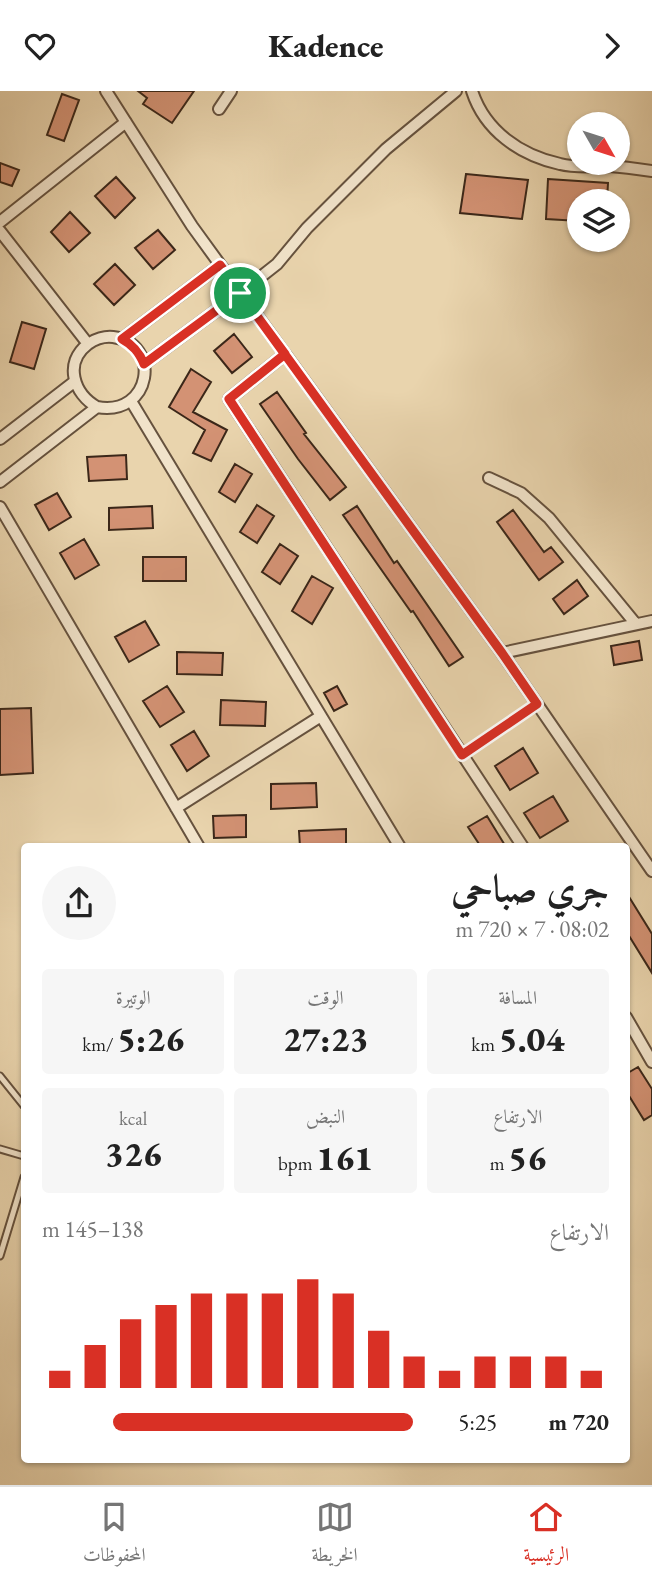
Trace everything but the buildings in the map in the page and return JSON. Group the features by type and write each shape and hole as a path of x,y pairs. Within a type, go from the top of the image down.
{"street":[{"path":"106,91 192,226 502,653 652,871"},
{"path":"219,109 231,91"},
{"path":"144,364 277,264 307,228 386,149 456,91"},
{"path":"472,91 492,129 523,152 562,165 613,166 652,171"},
{"path":"0,222 126,122"},
{"path":"0,231 88,344"},
{"path":"122,339 220,265"},
{"path":"98,338 122,339 139,353 144,364 143,384 131,401 121,407 97,407 86,401 74,382 75,361 88,344 98,338"},
{"path":"285,354 229,399 520,843"},
{"path":"0,439 74,382"},
{"path":"131,401 398,843"},
{"path":"0,482 97,407"},
{"path":"489,478 521,493 549,518 635,623"},
{"path":"0,507 197,843"},
{"path":"502,653 652,621"},
{"path":"176,808 321,716"},
{"path":"630,1024 652,1062"}],"lane":[{"path":"462,755 537,704"},
{"path":"0,1076 21,1102"},
{"path":"0,1149 21,1155"},
{"path":"0,1256 21,1187"}],"route":[{"path":"240,293 144,364 132,345 122,339 220,265 502,653 537,704 462,755 229,399 285,354 240,293"}]}
